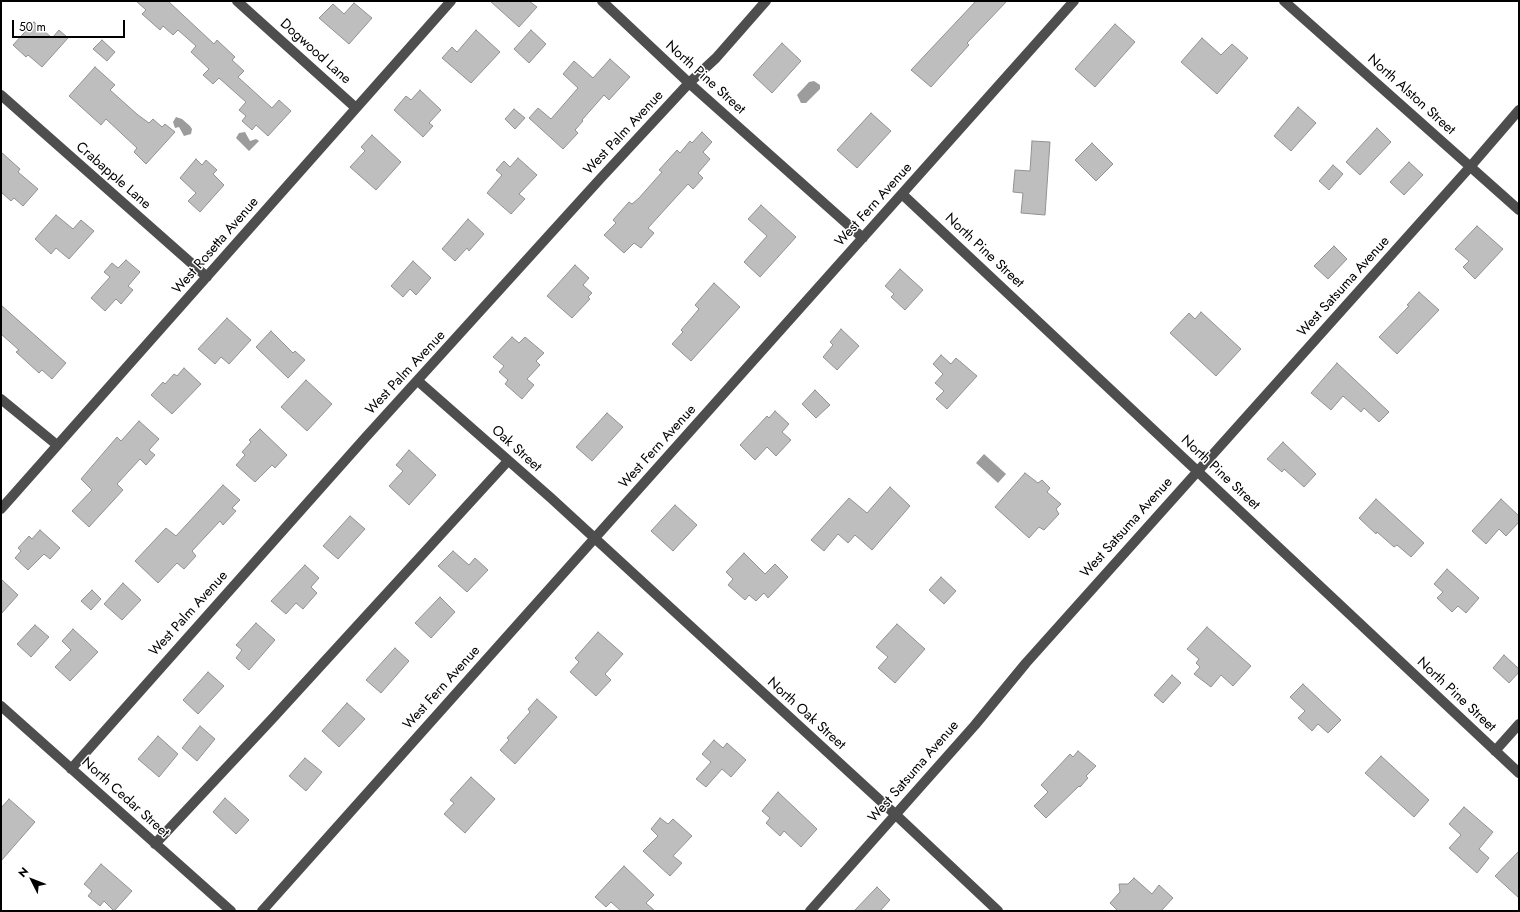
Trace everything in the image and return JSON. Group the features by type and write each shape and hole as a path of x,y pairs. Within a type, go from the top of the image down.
{"street":[{"name":"Dogwood Lane","path":"237,1 356,108"},
{"name":"West Rosetta Avenue","path":"1,509 451,1"},
{"name":"North Pine Street","path":"602,1 689,83 862,238"},
{"name":"West Palm Avenue","path":"71,769 334,473 600,179 689,83 716,58 766,1"},
{"name":"West Fern Avenue","path":"262,911 1074,1"},
{"name":"North Alston Street","path":"1284,1 1519,210"},
{"name":"Crabapple Lane","path":"1,95 207,277"},
{"name":"West Satsuma Avenue","path":"810,911 896,815 1026,663 1197,470 1470,167 1519,110"},
{"name":"North Pine Street","path":"902,194 1519,773"},
{"name":"Oak Street","path":"418,381 470,426 507,462 551,498 594,539"},
{"path":"1,399 57,446"},
{"path":"155,844 282,708 507,462"},
{"name":"North Oak Street","path":"594,539 896,815 998,911"},
{"name":"North Cedar Street","path":"1,706 231,911"},
{"path":"1495,751 1519,724"}],"shaded area":[{"path":"814,81 820,85 820,89 806,103 801,103 797,95 809,82"},
{"path":"176,117 182,119 190,126 192,129 191,134 184,136 179,127 175,128 173,122"},
{"path":"245,132 250,141 256,139 259,141 249,151 236,138 239,133"},
{"path":"984,454 1006,474 998,483 976,463"}],"building":[{"path":"136,1 168,1 214,44 217,40 235,57 232,60 244,71 238,77 272,108 279,100 291,111 268,136 256,125 252,130 242,121 246,116 239,110 246,102 219,78 213,84 203,75 209,69 191,52 196,46 178,30 173,35 163,26 160,30 142,14 146,10"},
{"path":"490,1 529,1 537,7 519,27"},
{"path":"976,1 1007,1 967,43 969,45 931,87 911,70"},
{"path":"354,3 372,18 349,44 319,18 333,4 344,14"},
{"path":"34,22 52,38 59,30 68,38 42,67 28,55 26,57 13,45"},
{"path":"1115,24 1135,42 1095,87 1075,69"},
{"path":"476,30 500,52 471,83 442,58 452,47 457,52"},
{"path":"531,30 546,44 529,63 514,49"},
{"path":"1202,38 1221,55 1232,44 1248,58 1217,94 1181,62"},
{"path":"102,40 115,52 107,61 93,49"},
{"path":"782,43 801,61 772,93 753,75"},
{"path":"610,59 630,77 609,100 604,95 582,120 583,121 575,130 578,133 563,149 529,118 538,108 551,119 578,88 563,74 574,61 593,78"},
{"path":"95,67 115,85 110,90 138,115 149,123 153,119 162,127 165,124 175,132 146,164 134,152 137,148 106,119 101,125 69,96"},
{"path":"420,90 441,110 429,123 433,126 423,137 394,110 406,96 411,100"},
{"path":"1298,107 1316,123 1291,151 1274,136"},
{"path":"514,109 525,118 515,129 505,119"},
{"path":"871,113 891,131 857,168 837,150"},
{"path":"1377,128 1391,142 1360,175 1346,162"},
{"path":"702,132 712,142 703,152 710,159 698,173 703,178 693,189 688,184 648,228 654,233 641,248 634,243 624,253 604,235 616,223 613,220 629,202 632,204 639,198 662,172 659,170 677,150 680,153 690,141 692,143"},
{"path":"372,135 401,162 376,190 350,167 365,151 361,147"},
{"path":"1032,141 1050,142 1045,215 1021,213 1023,193 1013,192 1015,170 1030,171"},
{"path":"1092,143 1113,164 1096,181 1075,160"},
{"path":"1,152 20,169 18,172 38,189 23,206 14,198 11,201 1,192"},
{"path":"518,158 537,175 519,194 525,199 511,214 487,193 502,175 496,170 504,161 510,167"},
{"path":"196,159 202,165 206,160 217,170 213,174 224,185 200,212 188,201 196,193 180,178"},
{"path":"1409,162 1423,175 1404,195 1390,182"},
{"path":"1333,165 1343,174 1329,190 1319,181"},
{"path":"761,205 796,237 760,277 744,262 767,236 748,219"},
{"path":"56,215 73,229 81,220 94,231 69,259 56,248 51,254 35,239"},
{"path":"468,219 484,234 469,251 467,248 455,261 442,249"},
{"path":"1477,226 1503,249 1475,279 1463,267 1469,261 1455,249"},
{"path":"1334,246 1347,259 1328,279 1314,266"},
{"path":"126,260 140,272 128,286 133,290 121,304 116,299 105,311 91,298 110,277 104,272 112,263 118,268"},
{"path":"413,261 431,278 416,295 410,289 403,297 391,286"},
{"path":"575,265 589,278 583,285 592,293 588,297 590,299 572,318 547,296"},
{"path":"900,269 923,290 905,310 891,297 894,294 885,286"},
{"path":"714,283 740,307 691,361 672,344 683,332 681,330 699,309 695,305"},
{"path":"1419,292 1439,310 1397,354 1379,337 1409,306 1407,305"},
{"path":"1,305 66,363 52,379 42,370 39,373 16,352 19,350 1,334"},
{"path":"1201,312 1241,349 1216,376 1170,333 1189,313 1195,319"},
{"path":"227,318 251,340 229,364 221,357 215,364 198,349"},
{"path":"841,329 859,346 837,370 823,357 833,345 830,342"},
{"path":"271,331 293,353 295,351 305,360 288,378 256,347"},
{"path":"512,337 519,343 525,337 544,353 536,361 540,365 527,379 534,385 522,399 505,384 508,380 499,372 504,366 493,357"},
{"path":"941,355 951,364 956,358 977,376 947,409 936,399 944,391 935,383 943,374 933,364"},
{"path":"1337,363 1389,412 1379,422 1364,408 1361,412 1343,396 1331,410 1311,393"},
{"path":"184,368 201,384 172,414 151,395 163,382 165,384 174,374 177,376"},
{"path":"306,380 332,404 307,431 281,407"},
{"path":"815,390 830,405 816,418 802,404"},
{"path":"775,411 789,424 782,432 791,440 776,456 767,447 755,460 740,445 767,416 769,418"},
{"path":"607,413 623,427 592,461 576,447"},
{"path":"139,421 159,439 149,450 155,455 146,465 140,459 117,484 123,490 89,527 72,511 92,490 81,479 117,437 121,441"},
{"path":"260,429 287,455 275,468 272,465 255,482 236,465 245,455 242,452 251,442 249,440"},
{"path":"1283,442 1316,474 1304,487 1284,469 1282,472 1267,459"},
{"path":"409,450 436,475 409,505 389,486 403,471 396,465"},
{"path":"1025,473 1038,483 1042,480 1050,488 1047,492 1061,504 1056,509 1059,514 1044,530 1039,527 1029,538 995,507"},
{"path":"223,485 240,500 232,508 236,511 223,525 220,521 192,551 196,556 184,569 177,563 158,583 135,561 166,528 176,536"},
{"path":"890,487 910,506 872,550 855,535 848,543 838,534 824,551 811,540 849,498 867,513"},
{"path":"1376,499 1424,543 1411,557 1397,545 1394,547 1377,532 1376,534 1359,518"},
{"path":"1501,499 1519,516 1519,522 1506,536 1499,529 1486,544 1472,531"},
{"path":"675,505 697,525 673,551 651,531"},
{"path":"350,516 365,529 338,559 323,546"},
{"path":"40,530 60,548 50,559 44,554 28,570 15,558 21,551 18,548 29,536 32,539"},
{"path":"453,551 469,565 475,558 488,570 467,592 438,566"},
{"path":"744,553 765,574 775,564 788,577 768,598 764,593 756,601 749,595 745,600 728,585 733,579 726,572"},
{"path":"305,565 319,578 311,587 317,593 303,609 296,603 286,614 271,601"},
{"path":"1447,569 1479,598 1466,613 1458,606 1452,612 1437,598 1443,592 1434,584"},
{"path":"941,577 956,591 944,604 929,590"},
{"path":"1,579 18,595 1,614"},
{"path":"123,583 141,600 122,620 104,604"},
{"path":"92,590 101,599 91,610 81,601"},
{"path":"440,597 455,612 431,638 415,623"},
{"path":"256,623 275,640 249,670 236,658 242,650 236,645"},
{"path":"897,624 925,649 895,683 878,668 888,657 876,647"},
{"path":"35,625 49,637 31,657 17,644"},
{"path":"1207,627 1251,666 1233,686 1221,675 1211,687 1194,674 1200,667 1196,663 1199,659 1187,649"},
{"path":"73,629 98,652 70,681 55,667 71,650 62,641"},
{"path":"598,632 623,654 605,674 611,680 596,696 570,672 579,662 575,658"},
{"path":"395,648 409,661 381,693 366,680"},
{"path":"1504,655 1519,669 1519,672 1509,683 1493,668"},
{"path":"208,672 224,686 198,714 183,700"},
{"path":"1172,675 1181,683 1163,703 1154,695"},
{"path":"1303,684 1341,720 1328,733 1318,724 1312,731 1298,718 1305,711 1290,697"},
{"path":"537,699 557,717 515,764 500,750 509,740 507,738 530,712 528,709"},
{"path":"347,703 365,719 339,747 322,731"},
{"path":"200,726 215,739 197,761 182,748"},
{"path":"158,736 178,754 159,777 138,759"},
{"path":"714,740 723,748 727,743 746,760 731,777 722,769 706,787 696,779 711,762 702,754"},
{"path":"1078,751 1096,766 1086,776 1088,778 1080,787 1079,786 1046,818 1034,806 1048,792 1041,785 1070,754 1073,757"},
{"path":"1381,756 1429,800 1414,817 1365,773"},
{"path":"305,758 322,772 306,791 289,776"},
{"path":"471,777 495,799 465,833 444,814 454,803 450,800"},
{"path":"778,792 817,829 801,847 784,831 780,836 766,823 770,818 762,811"},
{"path":"225,798 249,820 236,834 213,812"},
{"path":"9,799 35,822 1,861 1,808"},
{"path":"1464,807 1493,832 1479,849 1489,858 1477,873 1449,848 1461,835 1449,824"},
{"path":"660,818 668,824 673,819 692,836 673,856 682,863 670,876 643,851 658,836 651,829"},
{"path":"1519,851 1519,898 1495,876"},
{"path":"101,864 132,891 114,911 104,901 100,906 88,896 92,891 84,884"},
{"path":"624,866 654,895 646,903 655,911 621,911 611,902 606,907 595,897"},
{"path":"1134,878 1152,894 1159,885 1173,898 1161,911 1118,911 1110,903 1120,892 1119,884 1128,884"},
{"path":"877,887 890,900 880,911 854,911"}]}
